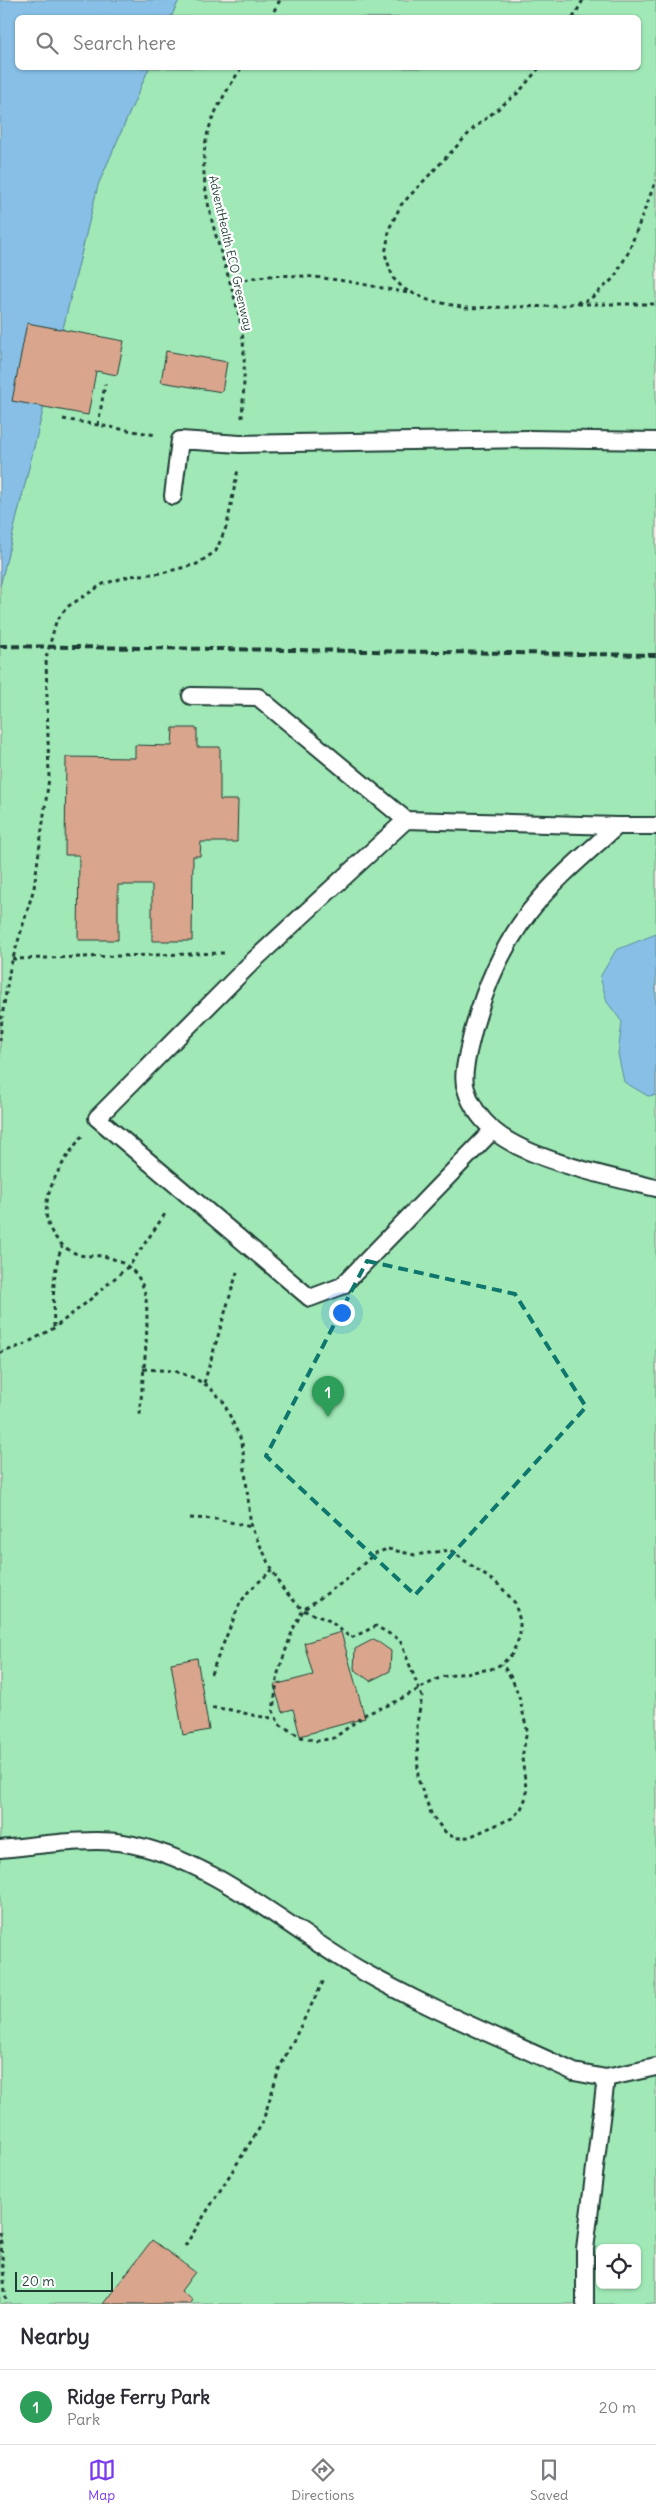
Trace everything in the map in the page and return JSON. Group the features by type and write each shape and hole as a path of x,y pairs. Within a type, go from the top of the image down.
{"lane":[{"path":"173,496 180,440 240,444 529,439 656,441"},
{"path":"191,696 258,697 406,820 656,826"},
{"path":"406,820 263,952 97,1118 310,1298 342,1286 493,1130"},
{"path":"617,826 561,876 530,911 494,969 474,1025 464,1069 465,1088 475,1108 493,1130 539,1155 604,1175 656,1188"},
{"path":"0,1850 80,1843 123,1843 169,1855 206,1872 337,1956 406,1993 574,2072 606,2078 656,2067"},
{"path":"585,2304 585,2249 606,2078"}],"path":[{"path":"272,15 280,0"},
{"path":"575,15 583,0"},
{"name":"AdventHealth ECO Greenway","path":"0,1041 1,1018 12,959 34,888 47,787 46,658 56,622 66,607 104,584 130,576 162,573 197,564 216,551 227,525 237,478 246,360 239,316 210,210 203,168 209,129 218,107 240,70"},
{"path":"537,70 519,92 474,128 401,205 390,227 385,254 393,278 404,290 428,300 466,308 570,304 656,304"},
{"path":"570,304 589,300 614,278 628,253 656,180"},
{"path":"229,283 265,276 304,276 330,278 414,294"},
{"path":"98,425 105,384"},
{"path":"63,419 180,440"},
{"path":"12,959 263,952"},
{"path":"97,1118 71,1151 49,1193 45,1214 52,1233 62,1246 80,1255 104,1256 122,1262 134,1271 144,1287 146,1301 140,1415"},
{"path":"0,1353 23,1345 54,1328 130,1265 182,1190"},
{"path":"204,1383 245,1243"},
{"path":"54,1328 53,1293 57,1260 62,1246"},
{"path":"143,1369 174,1371 204,1383 223,1401 242,1442 251,1527 281,1587 303,1610 330,1621 351,1638 376,1626 400,1640 422,1697 417,1723 418,1779 432,1816 446,1834 456,1838 469,1837 512,1818 521,1809 527,1795 522,1758 527,1730 519,1696 512,1679 502,1664"},
{"path":"190,1518 217,1519 251,1527"},
{"path":"388,1549 414,1555 450,1550 500,1586 515,1603 520,1621 520,1636 512,1654 502,1664 491,1669 441,1677 391,1704 366,1714 334,1738 317,1741 301,1738 280,1724 273,1711 278,1674 292,1629 303,1610 346,1580 375,1552 388,1549"},
{"path":"211,1674 240,1603 249,1591 272,1570"},
{"path":"212,1708 230,1708 250,1715 276,1718"},
{"path":"185,2246 262,2124 279,2069 337,1956"},
{"path":"0,2232 6,2304"}],"highlighted area":[{"path":"367,1261 515,1294 586,1407 415,1595 266,1456"}],"green space":[{"path":"179,0 656,0 656,2304 0,2304 0,586 98,185 148,70 641,70 641,15 172,15"}],"water":[{"path":"0,0 179,0 172,15 15,15 15,70 148,70 98,185 0,586"},
{"path":"656,934 656,1095 648,1096 624,1082 618,1054 622,1022 607,1002 600,977 616,950"}],"building":[{"path":"27,323 124,341 117,375 96,371 88,415 12,401"},
{"path":"166,351 227,362 222,392 161,382"},
{"path":"173,728 197,728 197,747 220,747 220,800 238,800 237,842 201,842 200,856 193,856 192,941 152,941 152,885 118,885 118,940 78,940 79,855 65,855 66,757 135,758 135,745 172,746"},
{"path":"341,1632 365,1718 300,1736 293,1709 282,1712 274,1685 313,1675 304,1643"},
{"path":"374,1639 391,1651 390,1671 370,1681 354,1669 355,1649"},
{"path":"197,1658 209,1730 183,1735 171,1663"},
{"path":"152,2240 195,2272 181,2291 193,2300 190,2304 103,2304"}],"railway":[{"path":"0,646 656,655"}],"place":[{"name":"Ridge Ferry Park","path":"328,1417"}]}
